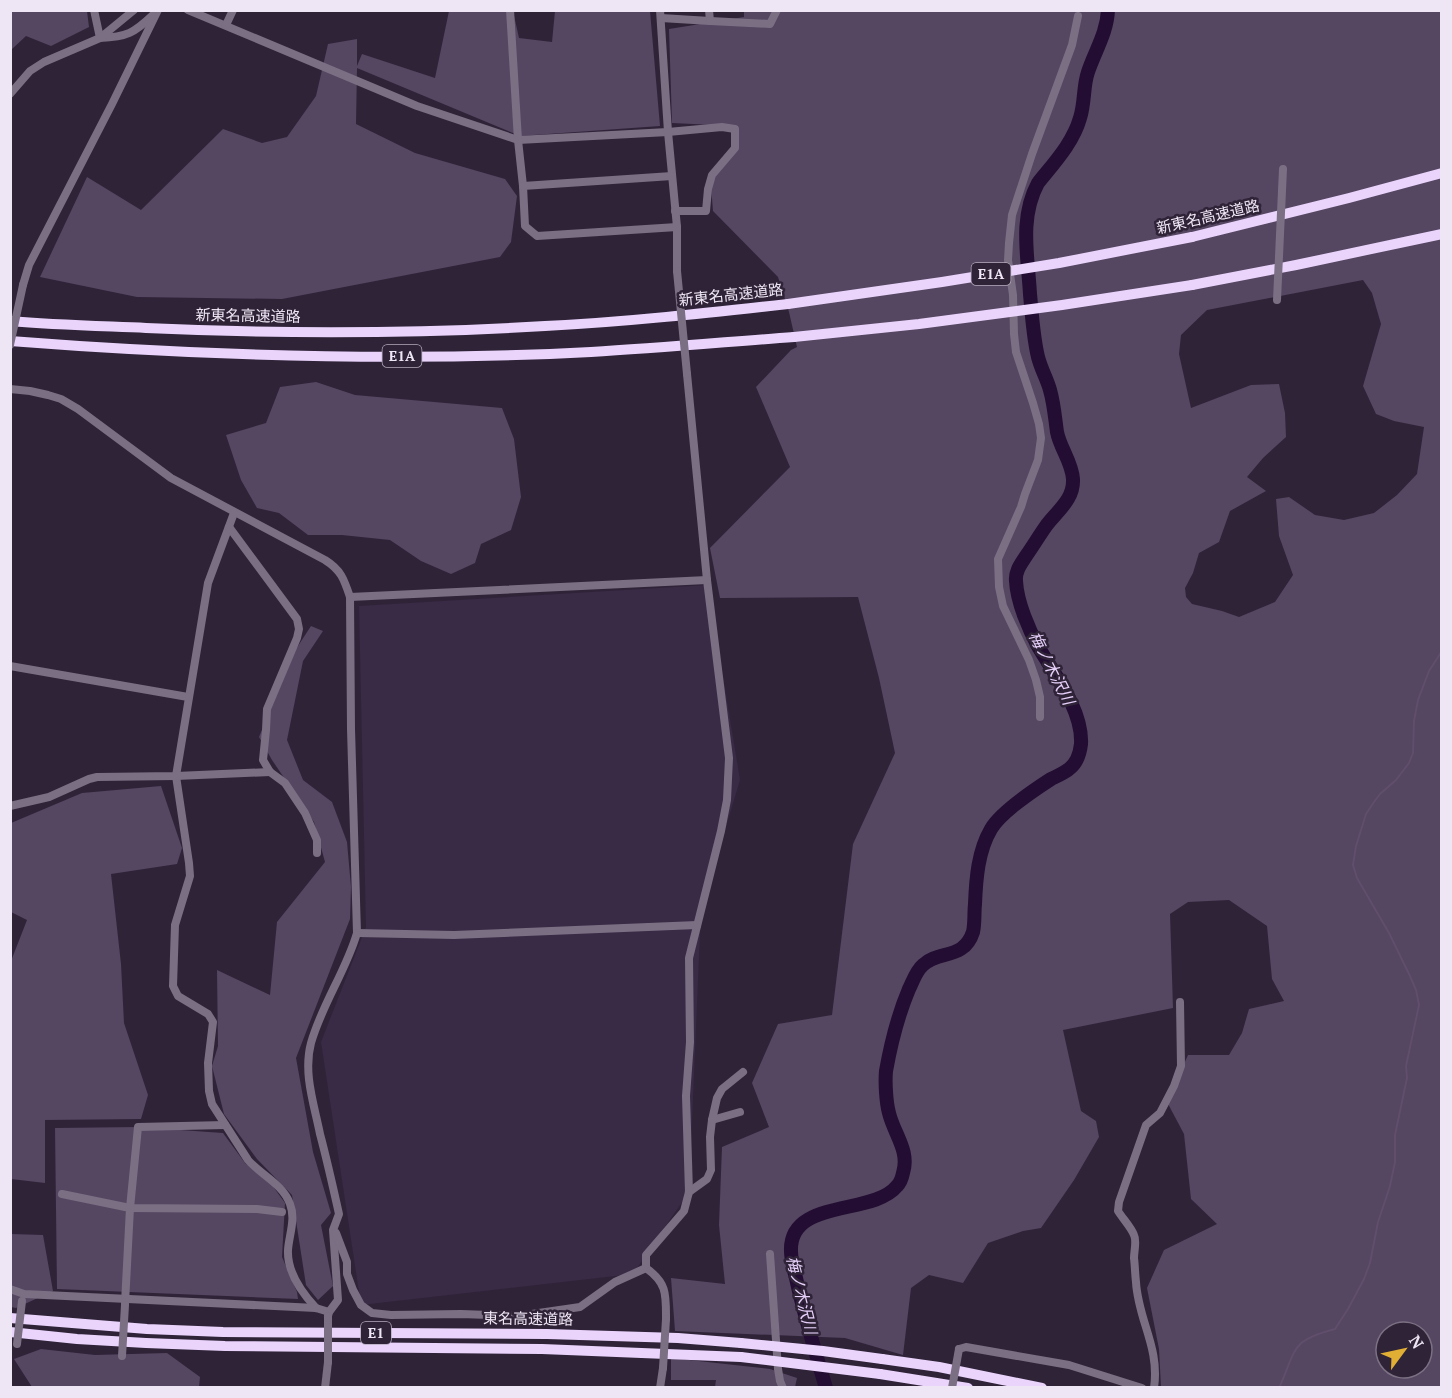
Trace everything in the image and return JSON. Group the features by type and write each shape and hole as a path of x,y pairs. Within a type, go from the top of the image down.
{"highway":[{"name":"新東名高速道路","path":"10,321 228,332 338,332 458,330 663,318 788,304 1059,263 1192,237 1442,172"},
{"name":"E1A","path":"10,343 230,354 448,356 591,352 794,337 919,324 1192,285 1442,234"},
{"name":"東名高速道路","path":"10,1317 180,1330 337,1334 547,1334 678,1338 823,1351 882,1359 939,1367 1042,1388"},
{"name":"東名高速道路","path":"10,1332 77,1339 202,1345 542,1349 741,1357 826,1366 968,1388"}],"street":[{"path":"94,10 100,38"},
{"path":"10,94 30,70 100,38 134,10"},
{"path":"100,38 119,37 136,30 157,10"},
{"path":"10,343 29,265 157,10"},
{"path":"188,10 417,105 518,140 722,127 735,129 735,148 712,175 706,211 675,211"},
{"path":"226,25 233,10"},
{"path":"510,10 525,226 537,236 677,227"},
{"path":"709,10 710,21"},
{"path":"646,1268 646,1255 684,1210 688,1192 686,1096 690,1042 689,958 721,831 727,800 729,758 707,580 677,271 677,227 660,14 710,21 770,24 777,10"},
{"path":"1040,717 1040,697 1036,680 1003,606 999,588 998,559 1021,507 1038,460 1041,438 1034,403 1016,352 1013,295 1008,260 1012,215 1072,45 1078,16"},
{"path":"1277,300 1283,169"},
{"path":"523,186 672,176"},
{"path":"10,389 30,391 61,399 171,478 335,566 344,578 350,597 357,933 353,948 318,1022 307,1067 339,1214 333,1230 338,1300 328,1314 328,1362 325,1388"},
{"path":"234,513 208,583 176,776 190,876 175,925 173,986 178,996 208,1014 213,1022 208,1063 212,1104 248,1160 276,1184 290,1204 292,1219 288,1253 292,1273 304,1295 316,1308 328,1314"},
{"path":"230,527 297,619 299,628 297,638 267,709 263,760 270,772 285,783 305,813 316,840 318,853"},
{"path":"350,597 707,580"},
{"path":"10,666 188,697"},
{"path":"10,806 49,797 89,778 270,772"},
{"path":"357,933 454,935 698,925"},
{"path":"1154,1388 1155,1357 1141,1312 1136,1286 1135,1236 1118,1211 1119,1202 1146,1125 1160,1113 1181,1066 1180,1002"},
{"path":"688,1192 707,1179 711,1170 710,1137 717,1098 722,1089 743,1072"},
{"path":"712,1120 740,1112"},
{"path":"122,1356 130,1208 138,1127 225,1125"},
{"path":"62,1194 130,1208 257,1209 282,1212"},
{"path":"333,1230 340,1241 353,1290 361,1305 372,1313 518,1316 580,1306 615,1282 646,1268"},
{"path":"770,1254 778,1369 783,1388"},
{"path":"646,1268 661,1281 666,1301 660,1388"},
{"path":"10,1289 23,1298 316,1308"},
{"path":"18,1344 23,1298"},
{"path":"952,1388 959,1349 966,1347 1069,1365 1142,1388"}],"shaded area":[{"path":"11,10 87,11 89,27 51,46 26,36 11,50"},
{"path":"744,10 1441,11 1441,1387 1161,1387 1159,1349 1147,1288 1164,1250 1217,1224 1191,1199 1184,1134 1167,1102 1188,1055 1229,1055 1242,1033 1249,1009 1284,1001 1272,979 1267,926 1229,900 1188,902 1170,914 1173,1008 1063,1030 1081,1111 1096,1121 1099,1137 1074,1180 1041,1228 1023,1231 988,1243 963,1283 929,1275 911,1288 903,1355 845,1338 675,1331 671,1278 725,1284 719,1225 722,1147 769,1127 752,1083 778,1024 832,1015 853,844 895,753 858,597 720,598 710,548 790,467 756,387 791,350 797,347 778,277 713,211 710,174 735,148 735,126 672,123 669,29 744,17","holes":["1363,280 1372,293 1381,324 1363,386 1376,414 1394,421 1424,427 1417,474 1397,495 1374,513 1344,520 1315,515 1289,497 1276,499 1279,536 1293,575 1275,602 1239,617 1192,604 1186,597 1185,588 1193,573 1199,553 1219,542 1230,511 1266,491 1247,477 1263,458 1286,437 1285,413 1279,384 1251,385 1191,408 1179,354 1181,335 1207,310"]},
{"path":"449,11 513,11 519,38 552,42 555,11 650,11 660,126 520,136 357,68 356,124 415,153 505,179 517,196 511,242 500,257 282,299 137,297 40,277 87,177 141,210 223,129 262,143 287,137 316,96 328,44 357,39 357,66 362,54 435,78"},
{"path":"316,382 355,395 502,408 514,439 521,497 511,530 481,544 475,563 451,574 421,561 390,540 342,535 308,535 279,513 257,508 241,480 226,435 266,423 280,387"},
{"path":"708,585 740,780 701,910 689,1192 633,1274 361,1305 321,1042 366,927 359,606"},
{"path":"311,626 323,631 303,661 287,740 303,780 332,802 347,842 351,887 350,919 296,1058 313,1152 331,1213 321,1225 333,1286 318,1300 306,1285 292,1195 257,1159 224,1114 212,1066 218,1046 217,970 270,995 277,922 325,862 314,822 259,737 296,649"},
{"path":"161,786 182,848 177,864 111,874 121,964 124,1023 148,1095 141,1119 45,1120 45,1183 11,1179 11,961 27,920 11,912 11,823 82,793"},
{"path":"138,1127 223,1133 245,1163 272,1185 285,1203 282,1257 298,1299 57,1289 55,1128"},
{"path":"11,1234 43,1235 53,1291 16,1308 11,1307"},
{"path":"41,1349 95,1355 167,1353 200,1377 199,1387 32,1387 14,1359"},
{"path":"671,1358 770,1369 797,1378 795,1387 715,1387 716,1380 671,1380"}],"waterway":[{"name":"梅ノ木沢川","path":"826,1388 793,1265 791,1251 794,1234 803,1223 817,1215 870,1201 885,1195 899,1183 905,1165 903,1150 889,1113 886,1076 895,1029 909,989 917,973 929,960 957,951 969,941 974,929 978,865 983,846 996,822 1018,802 1072,767 1080,751 1078,719 1060,682 1031,633 1021,607 1016,581 1017,571 1022,562 1046,526 1064,505 1073,486 1070,467 1057,432 1049,386 1036,349 1026,238 1028,210 1032,196 1038,183 1062,152 1077,127 1082,112 1086,77 1103,34 1108,10"},
{"path":"1279,1388 1296,1348 1309,1338 1335,1329 1348,1309 1370,1263 1378,1222 1390,1186 1395,1162 1395,1135 1407,1078 1406,1066 1419,1005 1410,976 1389,933 1357,878 1353,865 1366,814 1380,794 1396,780 1409,763 1413,753 1414,721 1418,700 1429,671 1442,651"}]}
